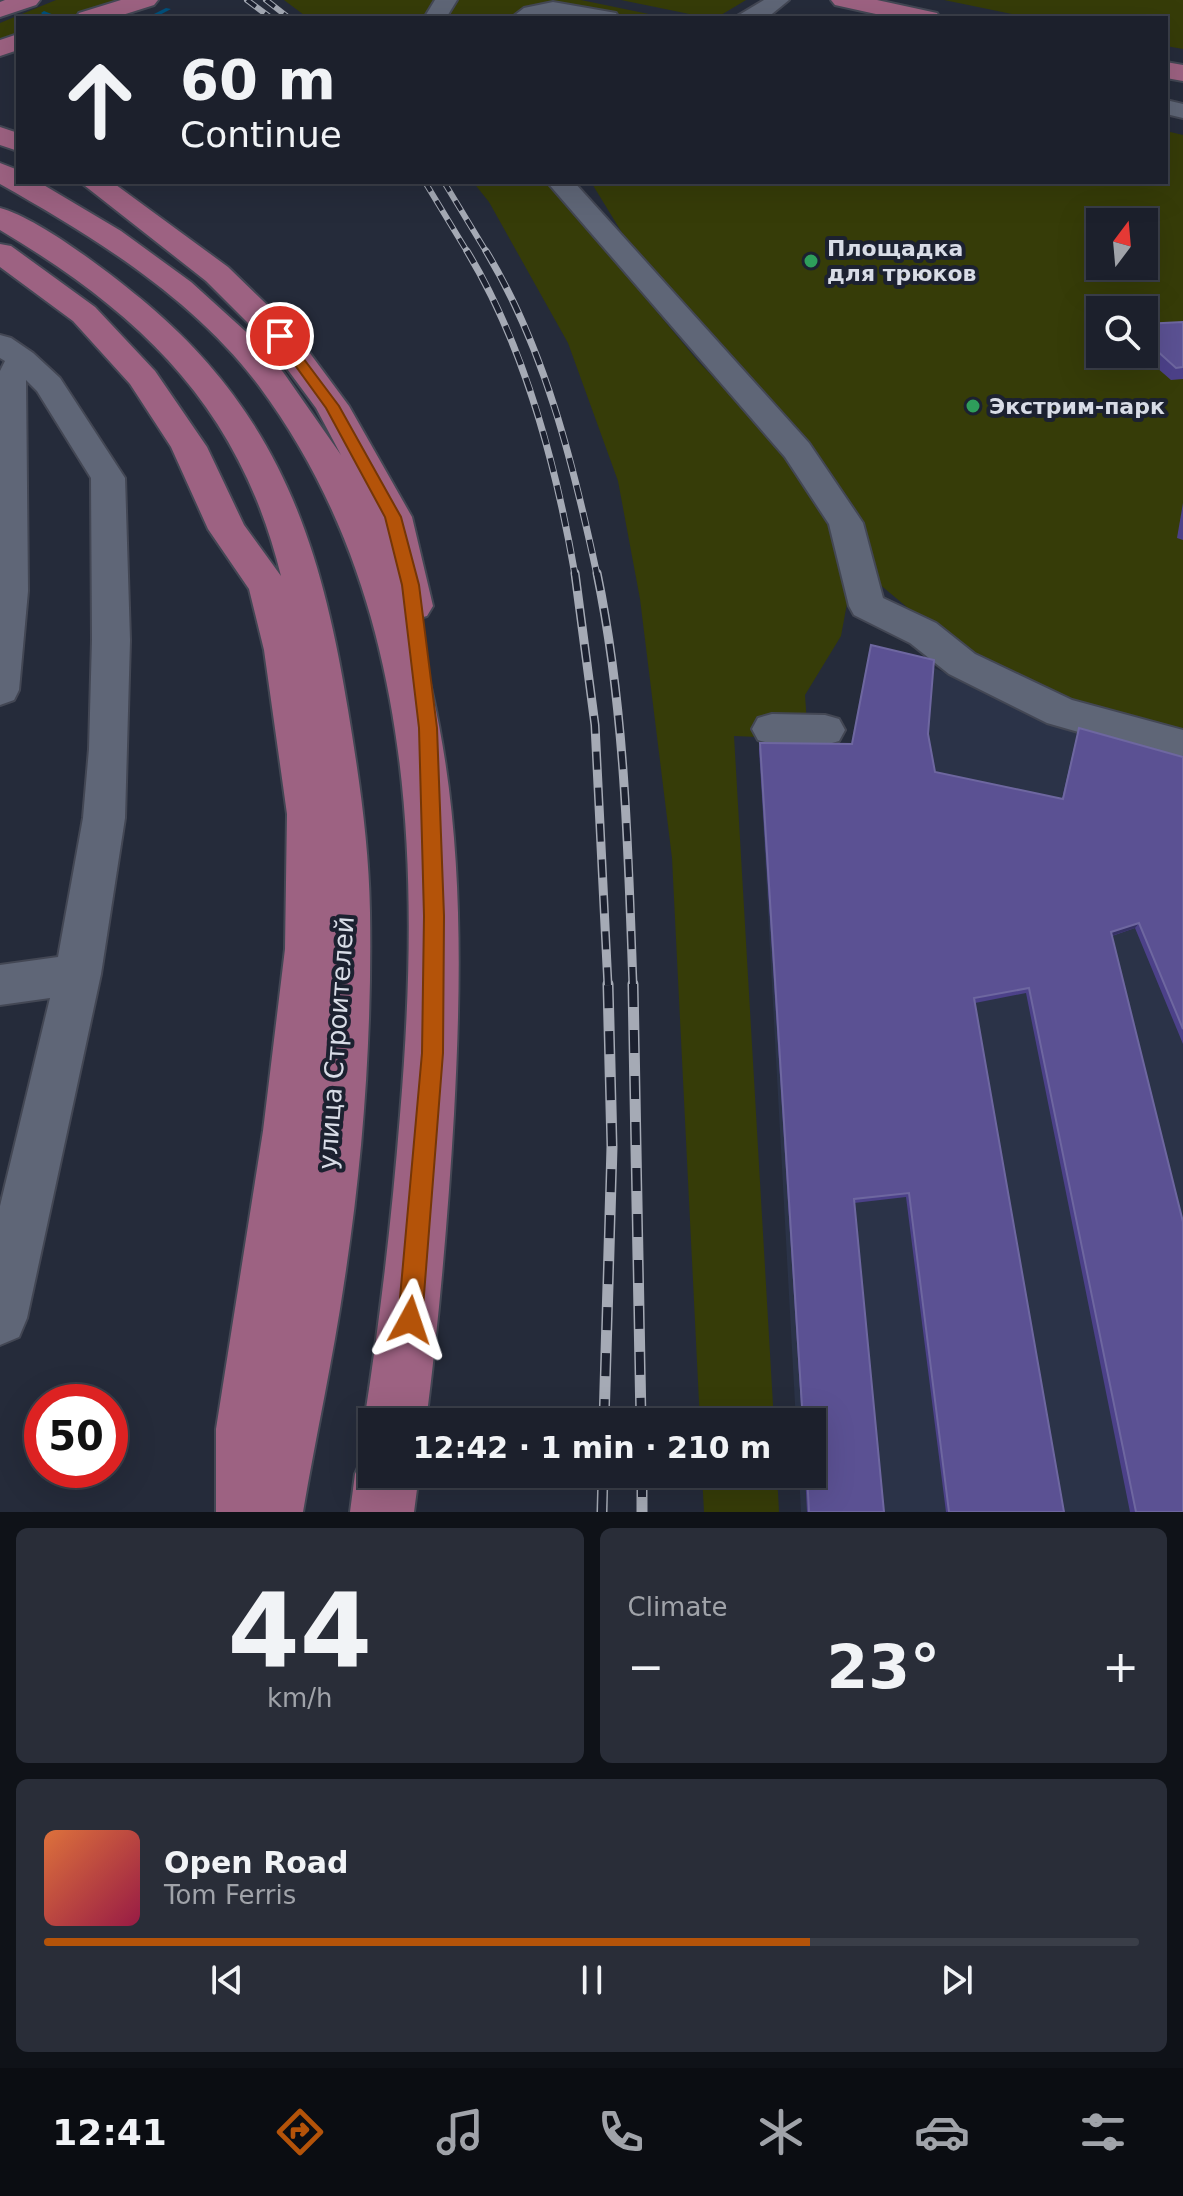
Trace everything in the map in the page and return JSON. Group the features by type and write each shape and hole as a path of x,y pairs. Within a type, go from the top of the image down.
{"main road":[{"path":"0,7 15,0"},
{"path":"0,7 28,0"},
{"path":"94,16 146,0"},
{"path":"843,0 919,16"},
{"path":"38,184 86,199 229,333 270,378 308,429 336,481 366,543 396,622 422,740 434,916 431,1069 410,1320 397,1408"},
{"path":"12,236 26,269 84,314 143,378 189,447 227,529 268,587 285,650 310,814 310,949 290,1131 247,1429 248,1512"},
{"name":"улица Строителей","path":"12,236 80,267 130,306 182,354 225,405 268,478 314,631 340,806 347,941 338,1087 321,1247 271,1512"},
{"path":"382,1512 385,1488"}],"lane":[{"path":"759,16 778,0"},
{"path":"525,16 536,9 555,6 599,16"},
{"path":"562,184 797,450 846,523 867,606 923,633 962,664 1061,712 1183,746"},
{"path":"0,690 10,591 11,351"},
{"path":"0,1318 78,974 104,818 111,640 108,478 49,385 11,351"},
{"path":"772,729 825,730"},
{"path":"0,985 78,974"}],"shaded area":[{"path":"869,651 932,667 1077,731 1183,762 1183,1512 801,1512 800,1488 826,1488 826,1408 795,1408 759,749 850,749"}],"green space":[{"path":"56,0 125,0 73,16 17,16"},
{"path":"284,0 581,0 658,16 618,16 585,8 528,16 305,16"},
{"path":"621,0 746,0 719,16 699,16"},
{"path":"944,0 1183,0 1183,49 1168,46 1168,16 1022,16"},
{"path":"16,16 16,35 0,40 0,23"},
{"name":"Экстрим-парк","path":"1168,131 1183,135 1183,740 1095,712 1002,669 938,633 866,573 851,525 649,277 592,184 1168,184"},
{"path":"475,184 551,184 697,360 775,442 830,526 848,598 841,636 805,695 808,739 734,736 773,1408 699,1408 672,858 640,599 618,481 568,343 489,202"},
{"path":"703,1488 778,1488 779,1512 704,1512"}],"building":[{"path":"1183,322 1183,367 1176,368 1158,352 1158,323"},
{"path":"871,645 934,660 928,734 935,772 1063,799 1079,728 1183,757 1183,1029 1139,923 1111,932 1183,1222 1183,1512 1136,1512 1029,988 974,998 1064,1512 949,1512 909,1193 854,1199 884,1512 809,1512 808,1488 826,1488 826,1408 802,1408 760,743 852,744"}],"waterway":[{"path":"153,16 168,9"},
{"path":"44,13 52,16"}],"railway":[{"path":"247,0 268,16"},
{"path":"266,0 286,16"},
{"path":"426,184 468,253"},
{"path":"445,184 487,253"},
{"path":"467,251 506,327 536,407 558,491 575,575"},
{"path":"486,251 507,288 541,367 567,449 597,575"},
{"path":"575,573 595,725 608,986"},
{"path":"597,573 614,675 619,727 633,986"},
{"path":"604,1408 612,1147 608,984"},
{"path":"633,984 641,1408"},
{"path":"602,1512 603,1488"},
{"path":"642,1488 642,1512"}],"place":[{"name":"Площадка для трюков","path":"811,261"},
{"name":"Экстрим-парк","path":"973,406"}],"route":[{"path":"280,336 332,406 393,517 410,585 428,728 434,916 432,1053 410,1320"}]}
